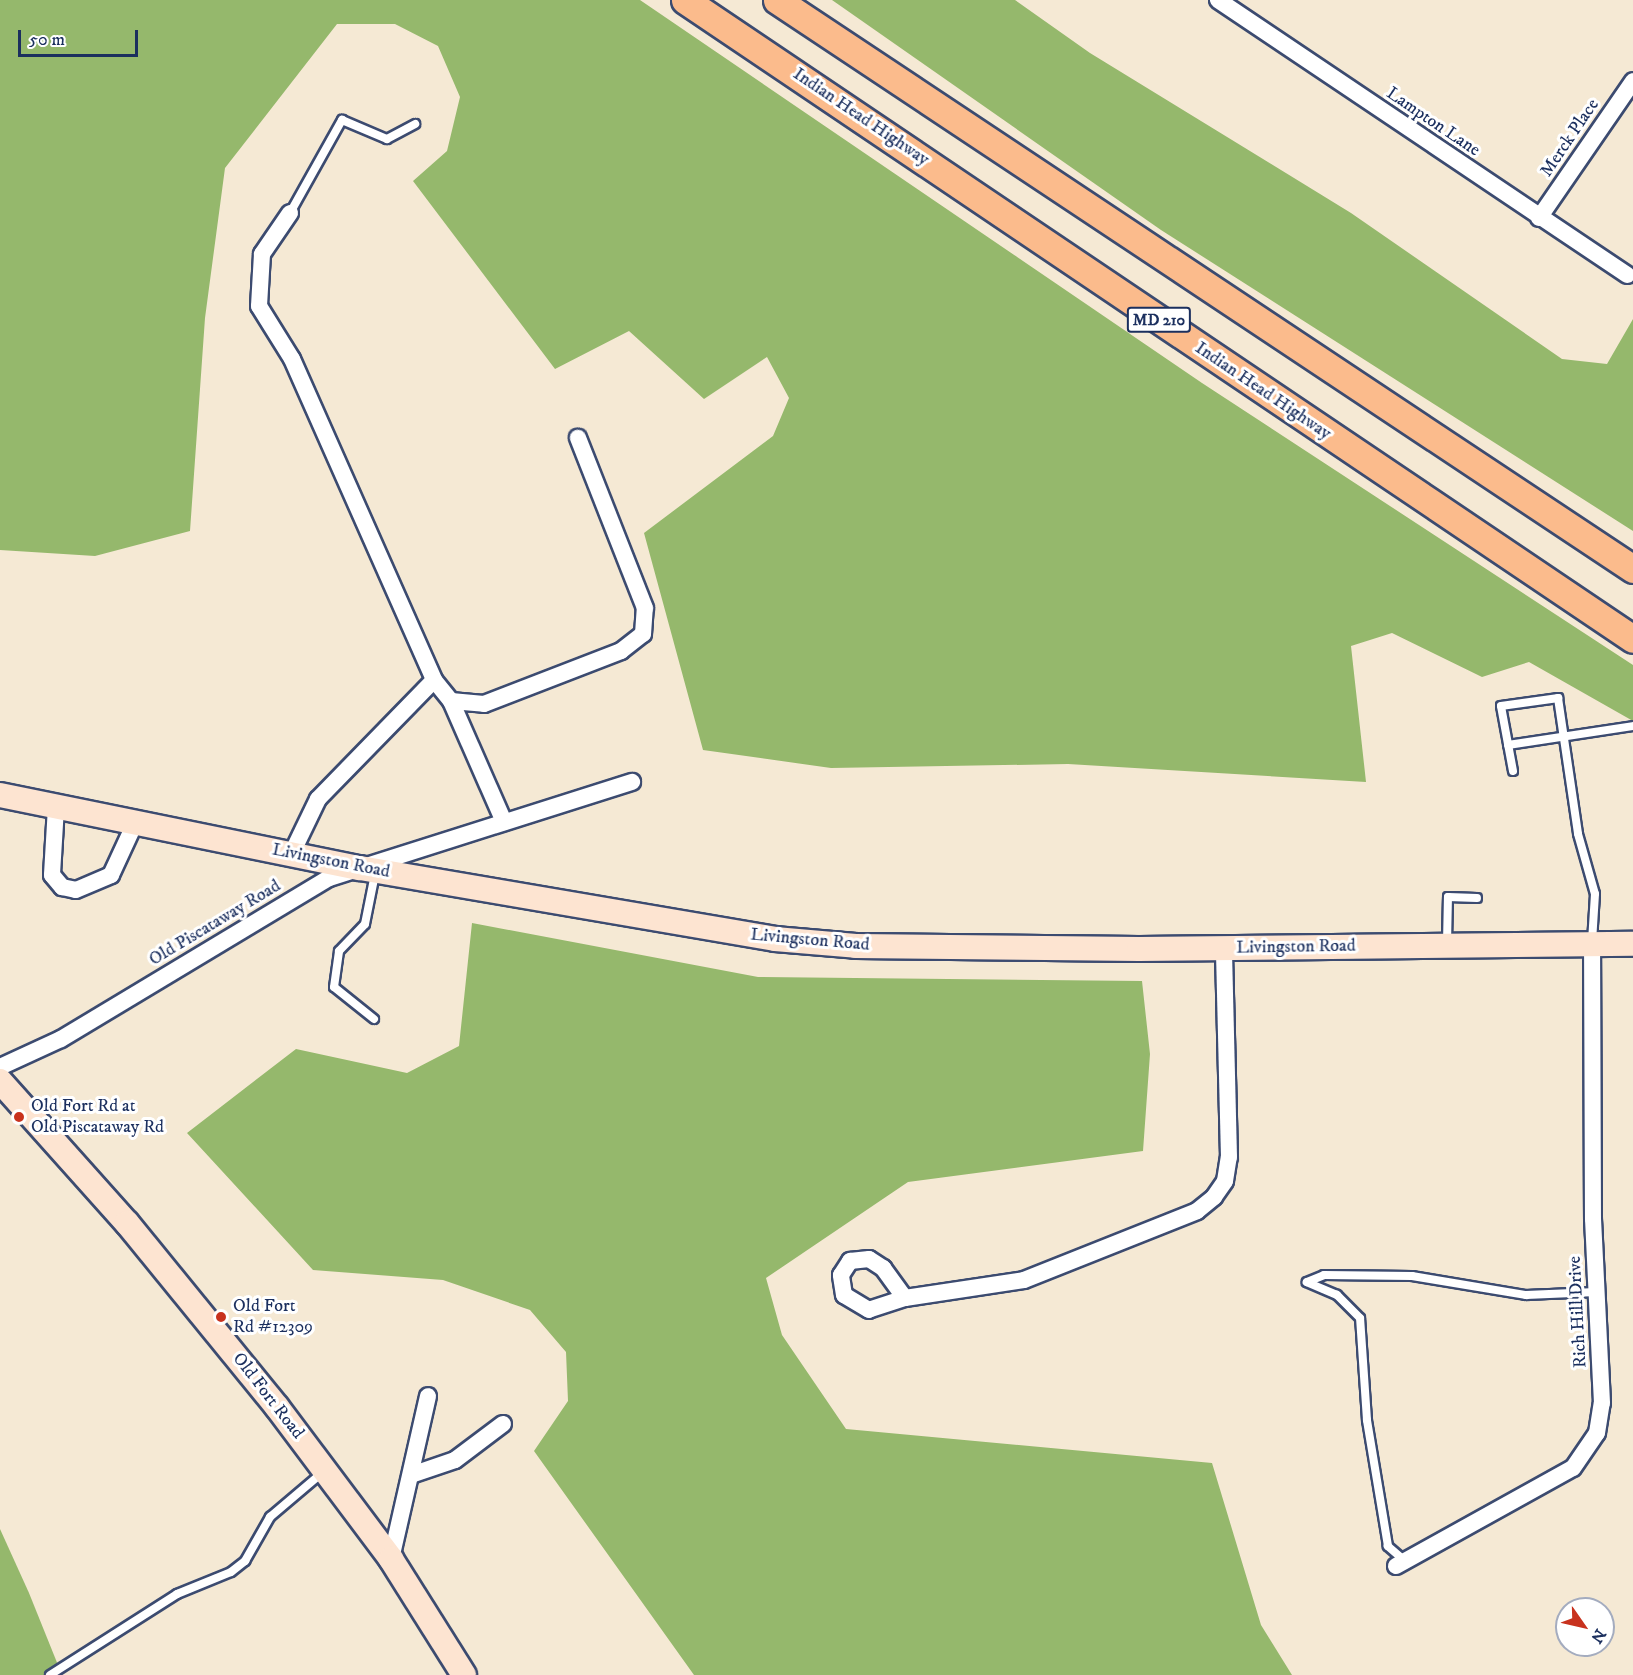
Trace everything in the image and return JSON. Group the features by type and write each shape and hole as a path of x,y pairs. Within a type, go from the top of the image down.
{"highway":[{"name":"Indian Head Highway","path":"685,0 1633,639"},
{"name":"MD 210","path":"777,0 1633,569"}],"main road":[{"name":"Livingston Road","path":"0,795 368,869 787,940 856,946 1224,948 1633,944"},
{"name":"Old Fort Road","path":"0,1081 182,1289 326,1469 391,1559 464,1675"}],"street":[{"name":"Lampton Lane","path":"1218,0 1627,275"},
{"name":"Merck Place","path":"1539,218 1633,81"},
{"path":"290,213 262,254 259,306 292,359 434,680 451,701 504,822"},
{"path":"451,701 484,704 621,651 643,634 645,608 578,438"},
{"path":"292,853 318,799 434,680"},
{"name":"Old Piscataway Road","path":"0,1067 61,1039 311,887 632,782"},
{"path":"56,807 52,875 62,887 76,890 111,875 135,823"},
{"name":"Rich Hill Drive","path":"1400,1564 1573,1468 1584,1456 1601,1420 1596,1292 1592,943"},
{"path":"905,1298 1024,1280 1197,1211 1214,1197 1225,1181 1229,1157 1224,948"},
{"path":"391,1559 414,1474 428,1396"},
{"path":"414,1474 455,1460 503,1424"}],"lane":[{"path":"290,213 342,120 387,139 415,124"},
{"path":"1513,771 1501,706 1558,698 1578,834 1595,894 1592,943"},
{"path":"1508,745 1633,726"},
{"path":"368,869 365,924 339,951 334,987 374,1019"},
{"path":"1447,947 1448,897 1477,898"},
{"path":"1400,1564 1388,1546 1367,1420 1360,1318 1337,1295 1307,1282 1324,1275 1412,1276 1526,1295 1596,1292"},
{"path":"50,1675 177,1594 231,1572 245,1561 270,1517 326,1469"}],"green space":[{"path":"0,0 640,0 1202,383 1633,665 1633,721 1529,662 1482,677 1392,633 1351,646 1366,782 1068,764 831,768 703,750 644,533 773,436 789,398 767,357 704,399 629,331 555,369 413,181 447,151 460,97 438,46 395,24 337,24 225,168 205,318 190,531 95,556 0,550"},
{"path":"832,0 1015,0 1090,53 1351,213 1562,359 1607,364 1633,319 1633,531 1161,230"},
{"path":"472,923 758,977 1142,981 1150,1054 1143,1151 908,1182 766,1278 782,1335 846,1429 1212,1463 1261,1625 1292,1675 694,1675 534,1451 568,1401 566,1352 530,1310 443,1280 313,1270 187,1133 296,1049 407,1073 459,1046"},
{"path":"0,1529 29,1593 62,1675 0,1675"}],"place":[{"name":"Old Fort Rd at Old Piscataway Rd","path":"19,1117"},
{"name":"Old Fort Rd #12309","path":"221,1317"}]}
